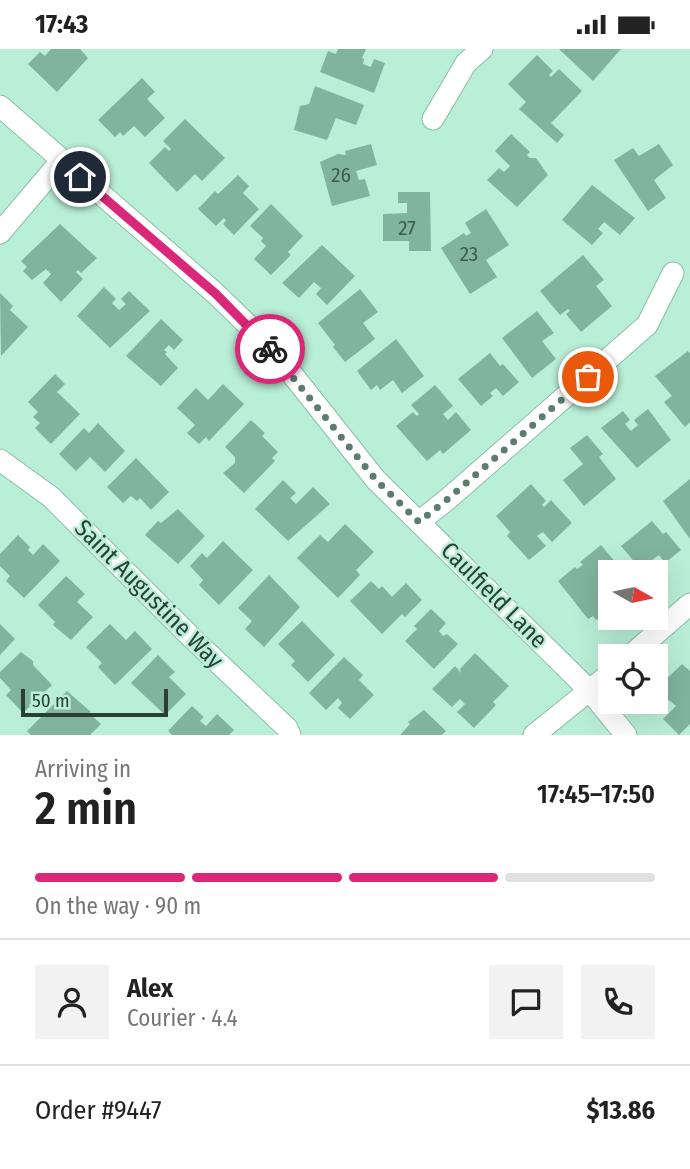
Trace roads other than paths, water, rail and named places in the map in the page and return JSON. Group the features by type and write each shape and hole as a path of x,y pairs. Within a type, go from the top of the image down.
{"street":[{"path":"433,119 466,63 482,49"},
{"name":"Caulfield Lane","path":"0,106 216,294 251,328 280,359 376,480 590,691 626,735"},
{"path":"0,233 61,161"},
{"path":"419,522 647,325 673,273"},
{"name":"Saint Augustine Way","path":"0,460 51,497 182,629 287,728 290,735"},
{"path":"644,644 690,604"},
{"path":"534,735 598,684"}]}
